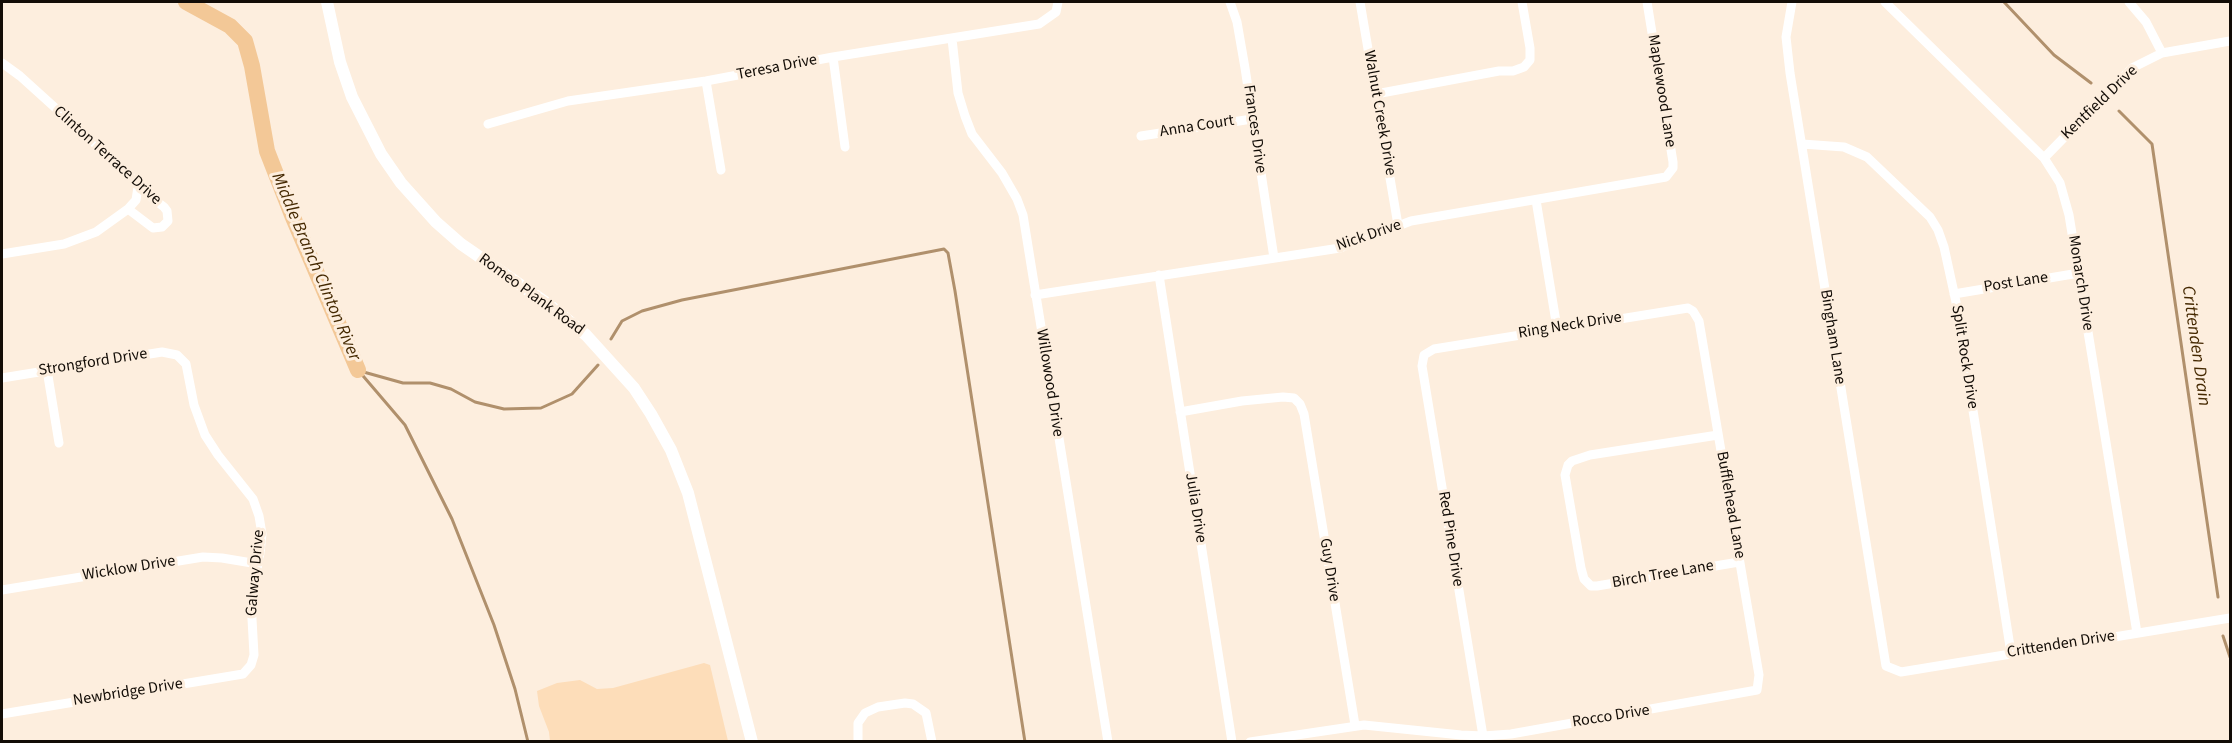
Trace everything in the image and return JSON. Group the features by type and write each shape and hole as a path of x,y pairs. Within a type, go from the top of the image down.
{"main road":[{"name":"Romeo Plank Road","path":"327,2 342,69 352,97 381,154 401,183 429,216 461,244 548,304 586,335 634,388 651,414 671,450 688,493 752,741"}],"street":[{"name":"Frances Drive","path":"1230,2 1239,33 1274,258"},
{"name":"Walnut Creek Drive","path":"1360,2 1398,225"},
{"path":"1376,94 1500,71 1513,71 1524,67 1530,60 1530,48 1522,2"},
{"name":"Maplewood Lane","path":"1647,2 1673,162 1673,168 1666,177"},
{"name":"Bingham Lane","path":"1792,2 1786,37 1882,654 1886,666 1891,670"},
{"name":"Monarch Drive","path":"1885,2 2044,158 2060,183 2069,215 2079,273 2137,633"},
{"path":"2129,2 2146,22 2162,53"},
{"name":"Teresa Drive","path":"488,124 568,100 706,81 833,57 1040,24 1056,12 1058,3"},
{"name":"Willowood Drive","path":"952,39 958,93 972,134 1002,172 1023,215 1108,741"},
{"name":"Kentfield Drive","path":"2044,158 2132,68 2162,53 2230,41"},
{"path":"833,57 845,147"},
{"name":"Clinton Terrace Drive","path":"2,63 20,76 134,179 138,187 164,207 168,221 162,227 153,228 128,209"},
{"path":"706,81 721,171"},
{"name":"Anna Court","path":"1141,136 1252,119"},
{"name":"Split Rock Drive","path":"1802,144 1844,147 1867,158 1930,217 1938,230 1954,294 2011,653"},
{"name":"Nick Drive","path":"1035,296 1340,248 1411,221 1666,177"},
{"path":"2,254 75,241 105,227 136,200 138,187"},
{"path":"1536,200 1557,328"},
{"name":"Post Lane","path":"1954,294 2079,273"},
{"name":"Julia Drive","path":"1159,275 1232,741"},
{"name":"Ring Neck Drive","path":"1434,349 1680,308 1693,311 1699,321"},
{"name":"Bufflehead Lane","path":"1699,321 1759,675 1758,690"},
{"name":"Red Pine Drive","path":"1434,349 1424,356 1422,366 1483,736"},
{"name":"Strongford Drive","path":"2,378 162,352 170,352 183,358"},
{"name":"Galway Drive","path":"183,358 188,370 197,415 205,435 247,490 256,507 262,534 251,601 254,655 251,665"},
{"path":"47,370 59,443"},
{"name":"Guy Drive","path":"1180,412 1242,401 1283,398 1294,398 1300,404 1304,414 1355,725"},
{"name":"Birch Tree Lane","path":"1718,435 1590,455 1572,461 1565,475 1582,574 1588,584 1604,586 1739,562"},
{"name":"Wicklow Drive","path":"2,590 203,557 229,558 258,564"},
{"name":"Crittenden Drive","path":"1891,670 1901,672 2230,618"},
{"name":"Newbridge Drive","path":"2,714 238,676 251,665"},
{"name":"Rocco Drive","path":"1250,741 1355,725 1378,725 1461,735 1511,734 1758,690"},
{"path":"858,741 858,723 870,709 911,703 923,710 928,717 932,741"}],"shaded area":[{"path":"704,663 710,665 728,741 550,741 539,706 537,691 557,683 580,680 597,689 613,688"}],"waterway":[{"name":"Middle Branch Clinton River","path":"186,2 230,26 245,41 252,66 267,151 358,370"},
{"name":"Crittenden Drain","path":"2004,2 2054,55 2091,83"},
{"name":"Crittenden Drain","path":"2119,111 2152,144 2218,597"},
{"path":"611,339 622,321 642,311 682,300 944,249 948,253 955,291 1025,742"},
{"path":"360,371 403,383 430,383 451,389 475,402 504,409 541,408 572,394 598,365"},
{"name":"Middle Branch Clinton River","path":"358,370 405,425 452,519 494,625 515,689 528,742"},
{"name":"Crittenden Drain","path":"2223,636 2230,657"}]}
